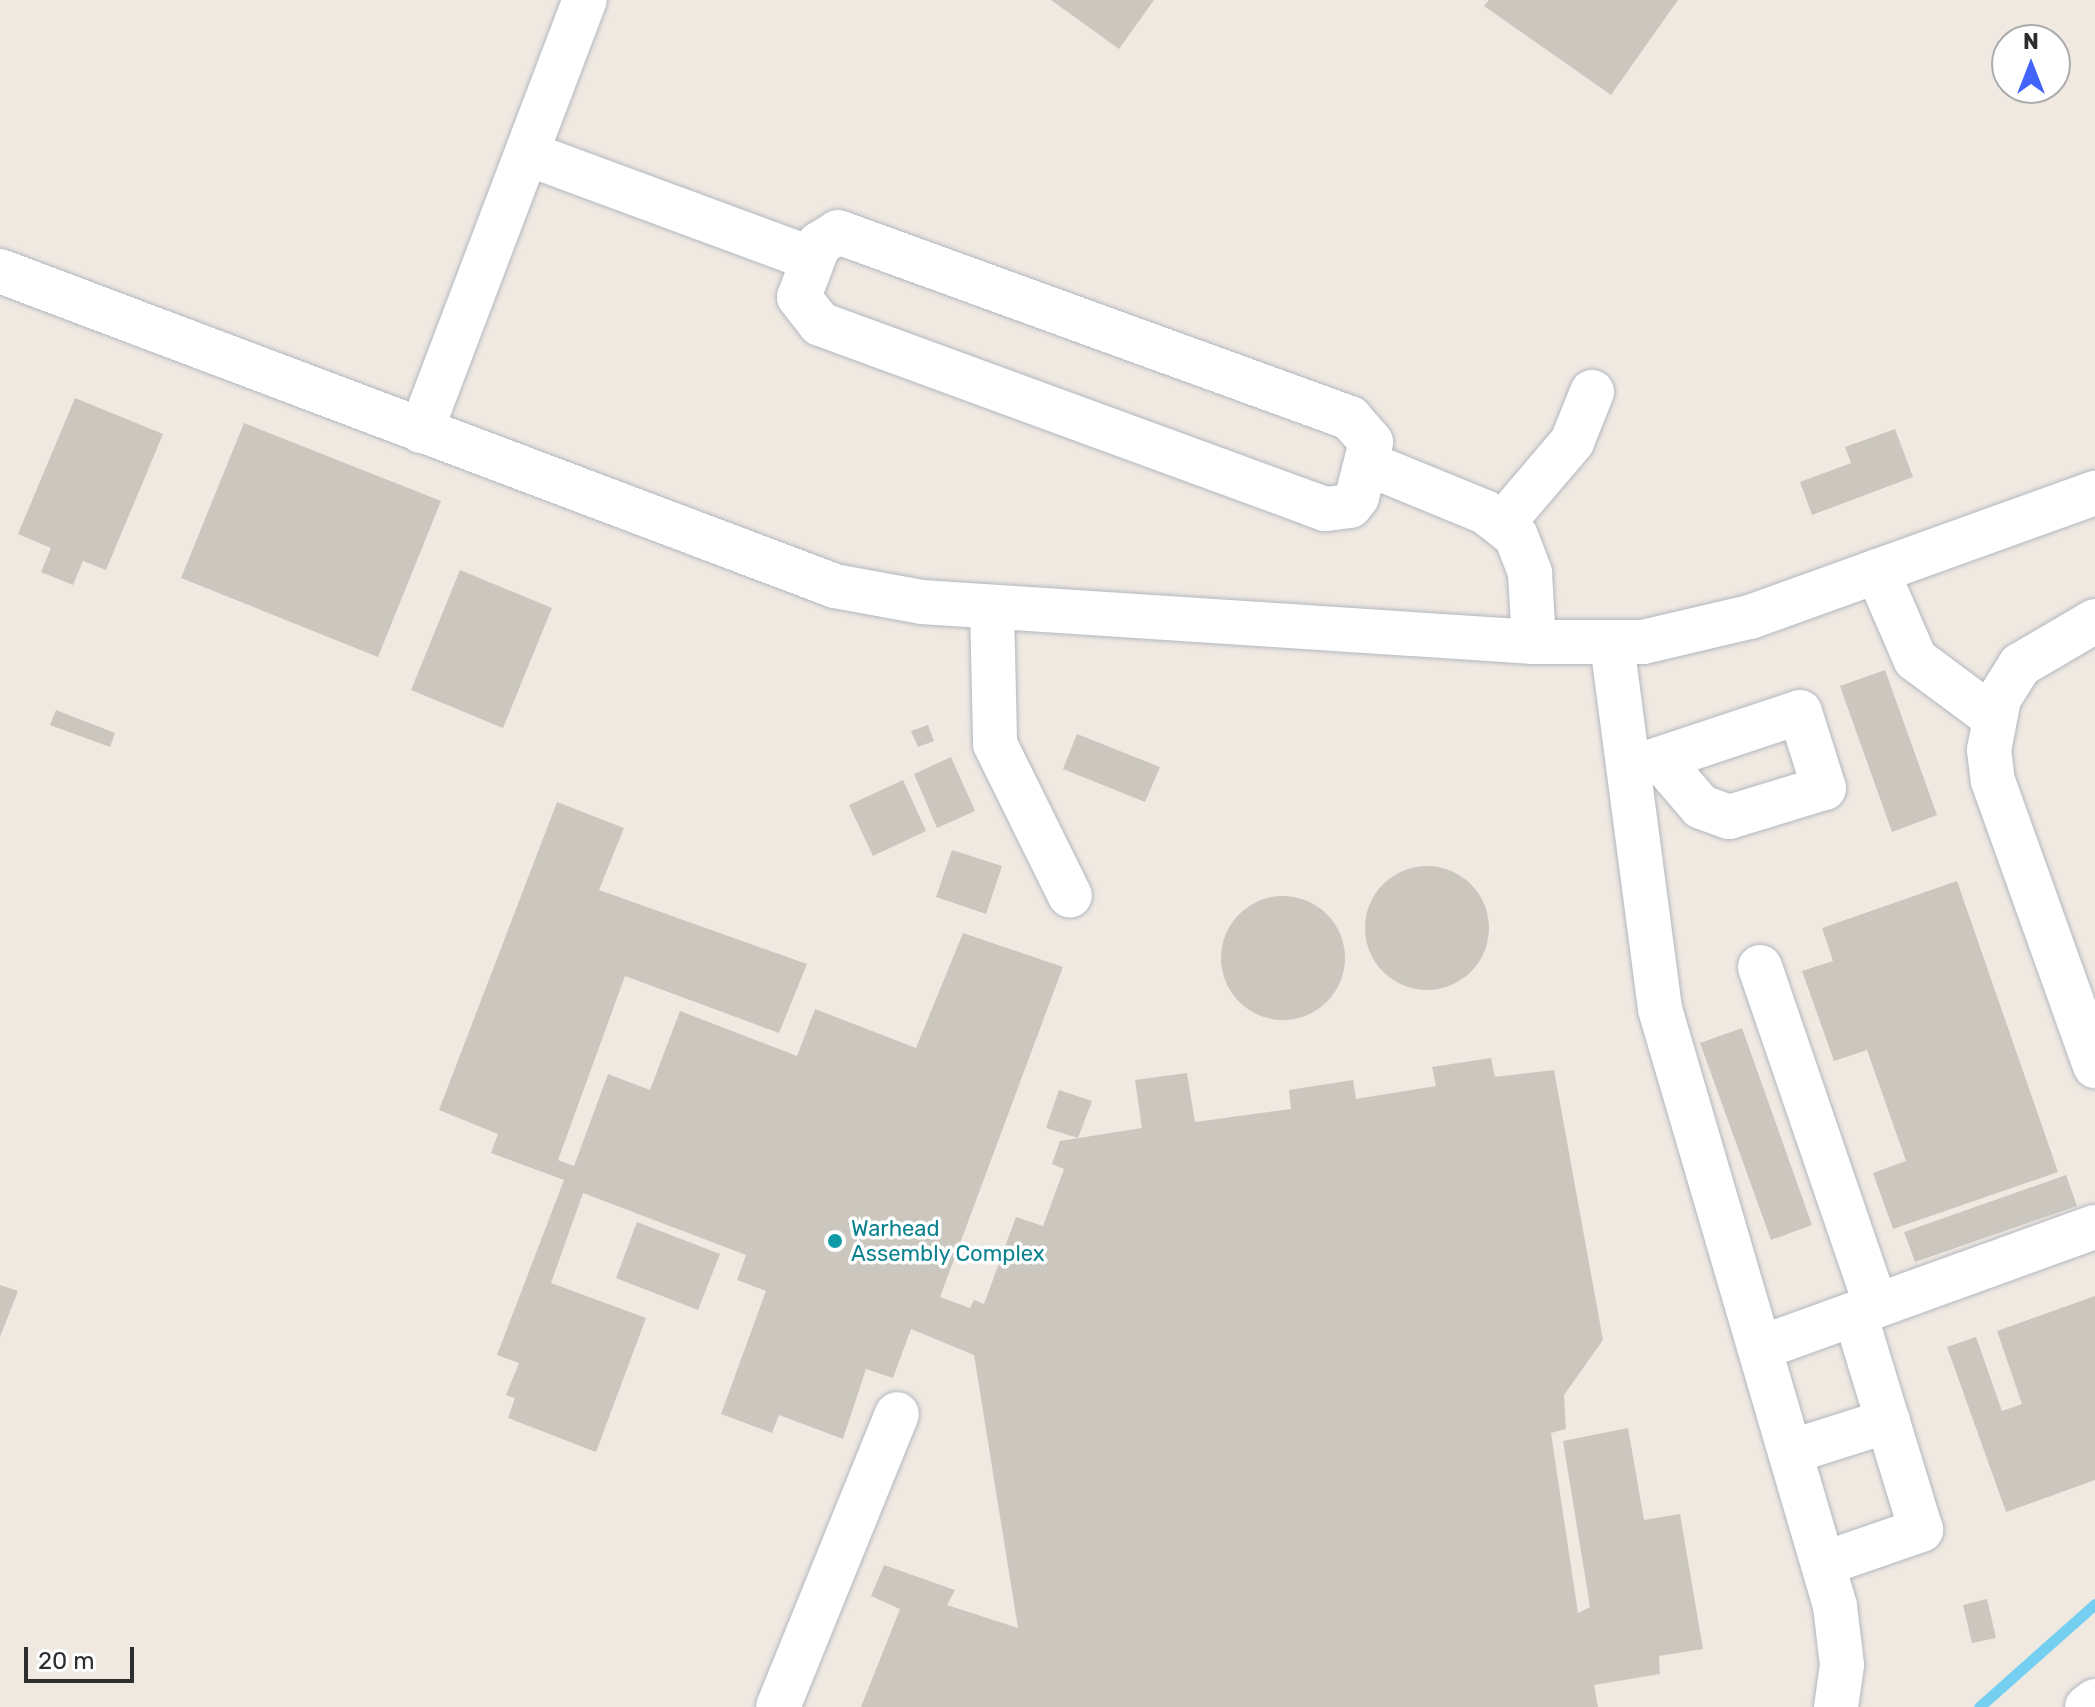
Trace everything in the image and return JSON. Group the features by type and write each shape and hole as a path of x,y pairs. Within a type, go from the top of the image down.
{"lane":[{"path":"421,431 531,155 585,0"},
{"path":"531,155 812,259"},
{"path":"851,233 1338,412 1369,434 1368,464 1350,506 1325,509 820,324 799,297 812,259 827,237 851,233"},
{"path":"0,271 835,586 992,607 1534,642 1612,644 1720,627 2095,493"},
{"path":"1502,524 1572,442 1592,392"},
{"path":"1368,464 1502,524 1525,553 1534,642"},
{"path":"1877,571 1915,659 1993,717"},
{"path":"992,607 995,744 1070,896"},
{"path":"2095,621 2020,665 1993,717 1993,781 2095,1066"},
{"path":"1612,644 1644,764 1660,1009 1823,1564 1841,1637 1836,1707"},
{"path":"1760,967 1866,1310 1888,1421 1921,1530 1823,1564"},
{"path":"1760,1348 2095,1227"},
{"path":"778,1707 897,1414"},
{"path":"1790,1452 1888,1421"},
{"path":"2087,1707 2095,1701"}],"building":[{"path":"1051,0 1154,0 1119,49"},
{"path":"1489,0 1678,0 1611,95 1484,6"},
{"path":"75,398 163,434 106,570 83,561 73,585 41,572 51,548 18,534"},
{"path":"244,423 441,501 378,657 181,578"},
{"path":"1895,429 1913,477 1812,515 1800,482 1851,463 1845,447"},
{"path":"460,570 552,608 503,728 411,690"},
{"path":"1885,670 1937,815 1892,832 1840,686"},
{"path":"56,710 115,733 110,747 50,725"},
{"path":"928,725 934,741 918,747 911,731"},
{"path":"1077,734 1160,767 1145,802 1063,769"},
{"path":"951,757 975,811 937,828 914,774"},
{"path":"903,780 926,831 873,856 849,805"},
{"path":"557,802 624,828 599,890 807,964 779,1033 625,976 558,1160 574,1166 608,1074 650,1090 680,1011 797,1056 815,1009 916,1048 963,933 1063,967 940,1297 970,1308 974,1300 984,1304 1016,1217 1043,1226 1064,1169 1052,1164 1060,1141 1142,1128 1135,1080 1187,1073 1195,1122 1291,1109 1289,1090 1353,1080 1356,1099 1436,1086 1432,1067 1491,1058 1495,1077 1554,1070 1603,1340 1564,1395 1566,1429 1551,1433 1578,1613 1590,1607 1563,1441 1628,1428 1644,1520 1680,1514 1703,1649 1659,1656 1660,1674 1594,1685 1598,1707 861,1707 900,1609 871,1596 884,1565 955,1590 947,1605 1018,1628 974,1355 911,1329 893,1378 866,1369 843,1439 779,1415 772,1433 721,1414 766,1291 737,1280 746,1255 583,1193 551,1283 646,1318 596,1452 508,1418 515,1398 506,1395 519,1363 497,1355 564,1180 491,1153 498,1134 439,1110"},
{"path":"952,850 1002,866 986,914 936,897"},
{"path":"1427,866 1451,871 1471,884 1484,904 1489,928 1484,952 1471,972 1451,985 1427,990 1403,985 1383,972 1370,952 1365,928 1370,904 1383,884 1403,871"},
{"path":"1957,881 2058,1172 1893,1229 1873,1173 1906,1161 1867,1050 1834,1061 1802,971 1833,961 1822,928"},
{"path":"1283,896 1307,901 1327,914 1340,934 1345,958 1340,982 1327,1002 1307,1015 1283,1020 1259,1015 1239,1002 1226,982 1221,958 1226,934 1239,914 1259,901"},
{"path":"1742,1028 1812,1225 1771,1240 1700,1043"},
{"path":"1059,1090 1092,1101 1078,1138 1046,1128"},
{"path":"2066,1175 2077,1206 1915,1262 1904,1232"},
{"path":"637,1222 720,1254 698,1310 616,1278"},
{"path":"0,1285 18,1291 0,1337"},
{"path":"2095,1296 2095,1480 2006,1512 1947,1347 1976,1337 2002,1411 2022,1404 1997,1331"},
{"path":"1987,1599 1996,1638 1972,1643 1963,1605"}],"waterway":[{"path":"1979,1707 2095,1604"}],"place":[{"name":"Warhead Assembly Complex","path":"835,1241"}]}
